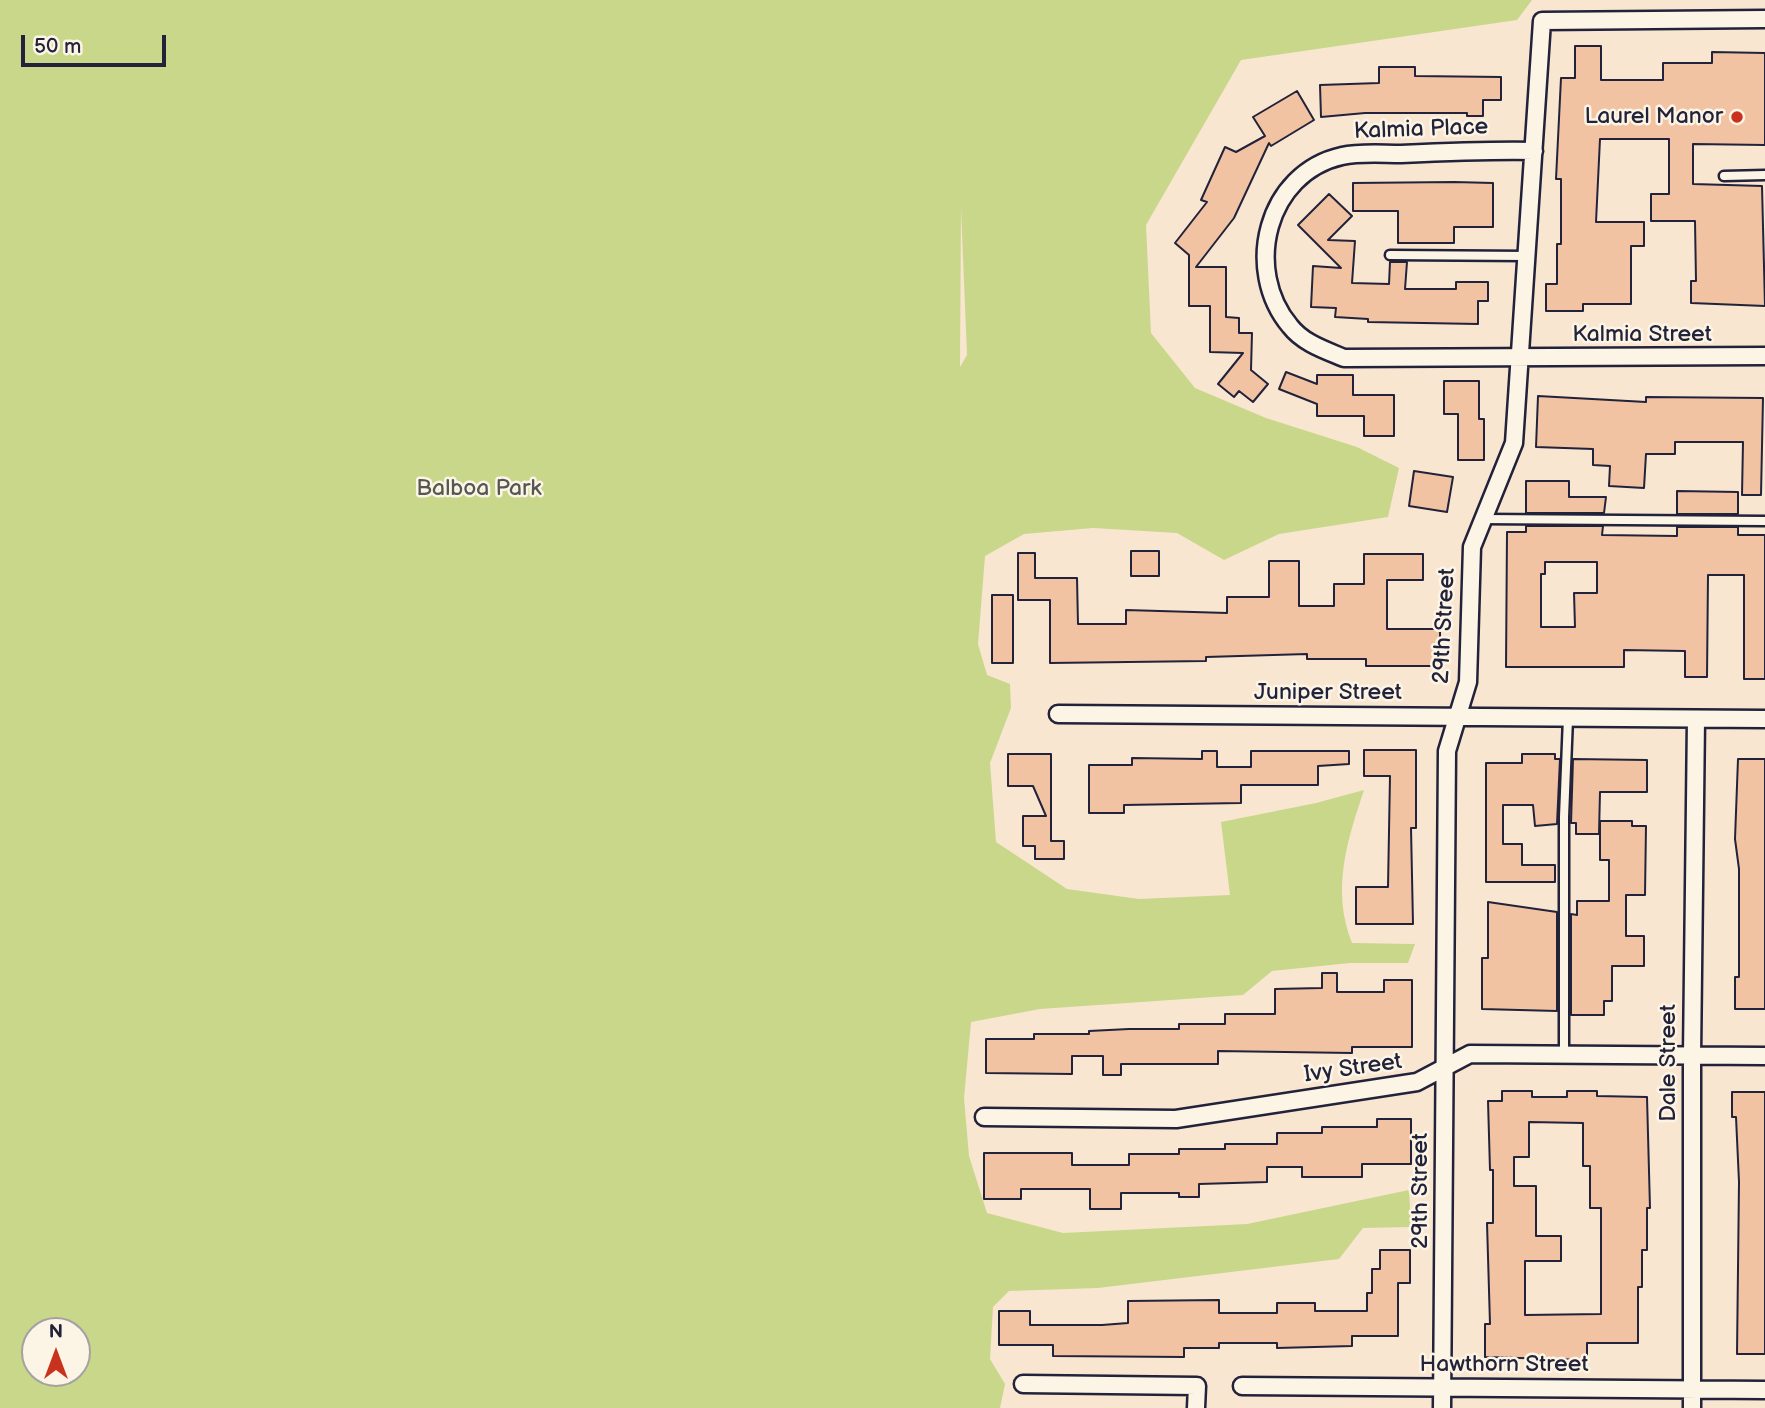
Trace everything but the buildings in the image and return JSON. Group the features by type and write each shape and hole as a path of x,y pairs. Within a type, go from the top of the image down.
{"street":[{"name":"29th Street","path":"1442,1408 1447,751 1468,682 1472,547 1514,443 1542,21 1765,19"},
{"name":"Kalmia Place","path":"1520,358 1344,358 1311,345 1290,328 1274,302 1263,260 1265,233 1282,198 1311,169 1342,156 1534,151"},
{"name":"Kalmia Street","path":"1520,358 1765,356"},
{"name":"Juniper Street","path":"1058,714 1765,719"},
{"name":"Dale Street","path":"1692,1408 1696,719"},
{"name":"Ivy Street","path":"985,1117 1176,1119 1417,1082 1470,1054 1765,1056"},
{"path":"1023,1384 1197,1386 1196,1408"},
{"name":"Hawthorn Street","path":"1242,1386 1765,1390"}],"lane":[{"path":"1724,176 1765,174"},
{"path":"1390,255 1527,256"},
{"path":"1482,519 1765,521"},
{"path":"1564,1055 1564,817 1568,718"}],"green space":[{"name":"Balboa Park","path":"0,0 1532,0 1517,20 1241,60 1146,225 1151,333 1195,388 1266,418 1357,447 1399,468 1388,517 1279,534 1224,560 1177,533 1093,528 1024,534 985,556 978,644 987,675 1010,684 1011,708 990,763 996,842 1067,889 1139,899 1230,895 1221,822 1316,803 1364,790 1347,847 1342,885 1346,923 1352,943 1415,944 1408,963 1350,963 1272,971 1243,995 1040,1009 971,1022 964,1098 969,1156 987,1213 1063,1233 1247,1224 1409,1190 1411,1227 1363,1228 1339,1259 1098,1288 1009,1291 993,1307 990,1359 1005,1384 1000,1408 0,1408","holes":["961,208 967,355 960,367"]}],"place":[{"name":"Laurel Manor","path":"1737,117"}]}
